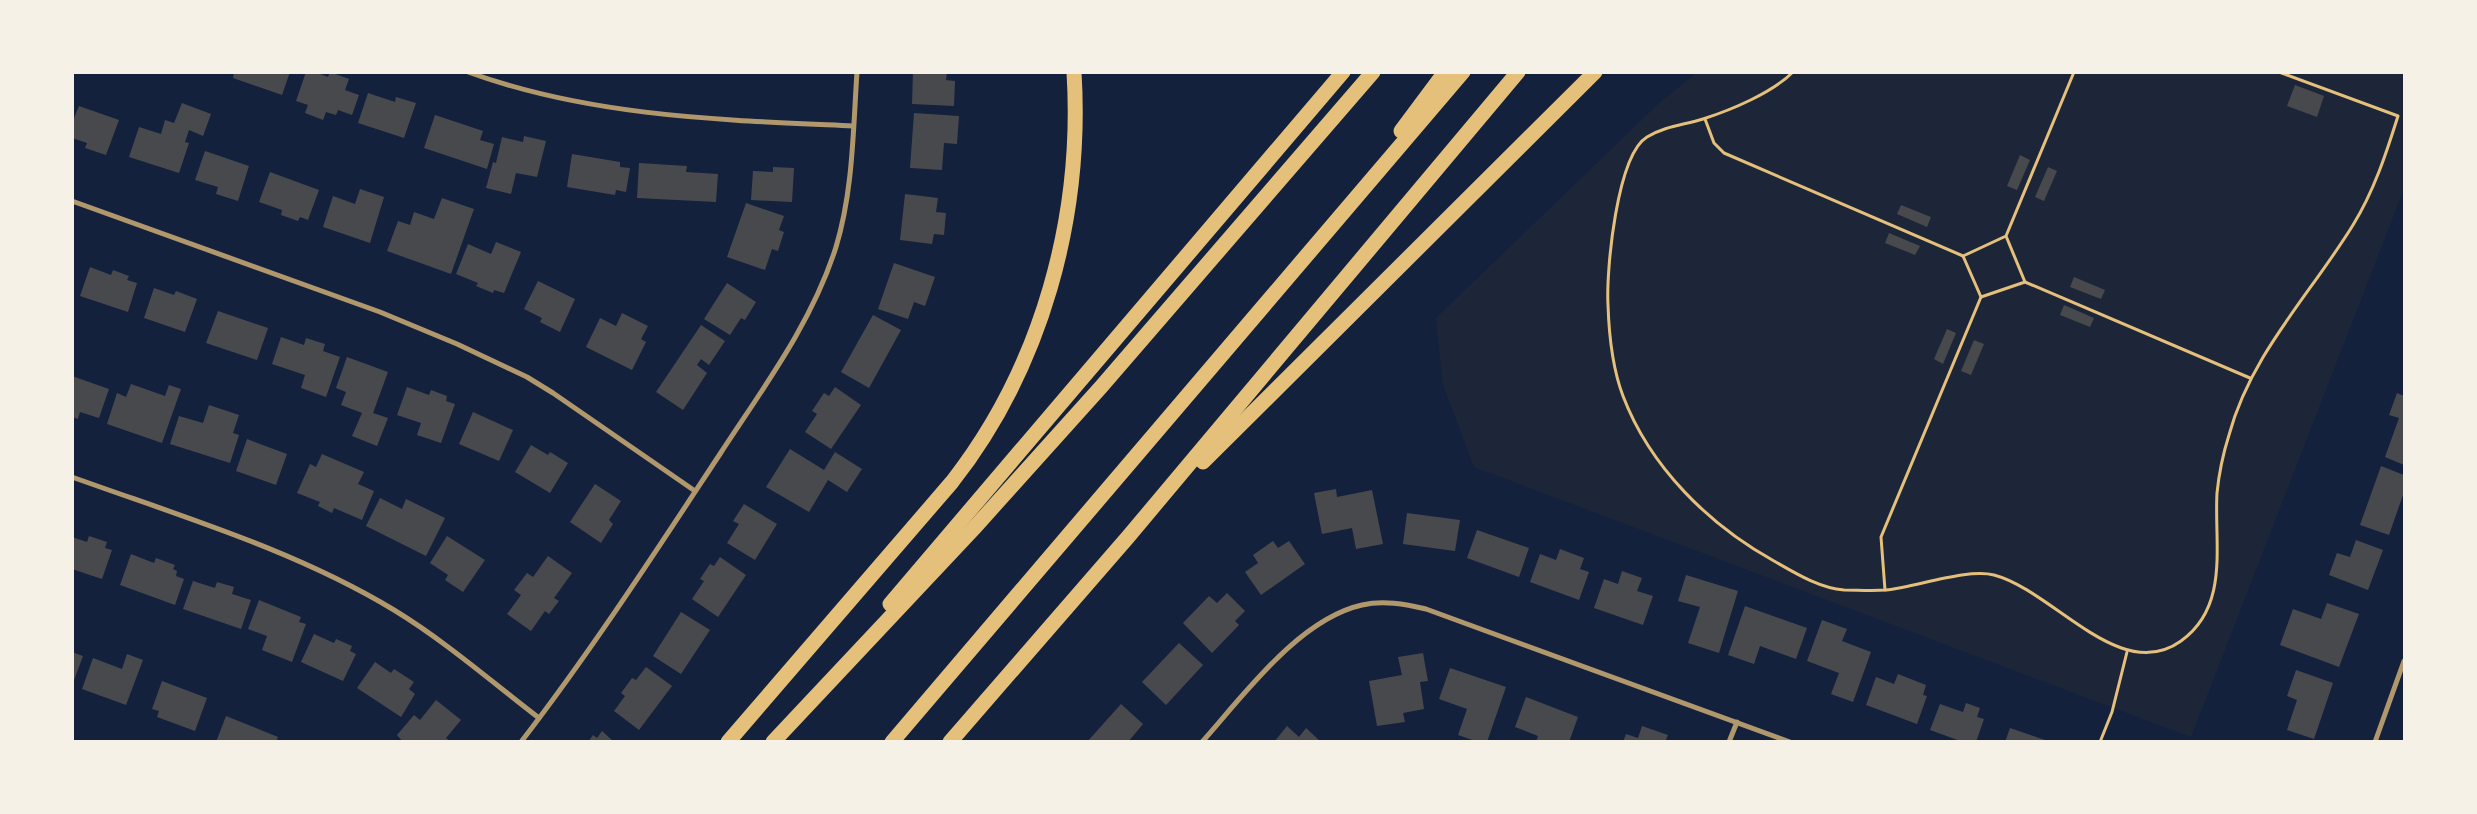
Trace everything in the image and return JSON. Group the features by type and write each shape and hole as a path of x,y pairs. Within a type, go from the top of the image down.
{"highway":[{"path":"728,742 941,495 973,455 1002,406 1037,329 1062,244 1076,131 1074,72"},
{"path":"772,742 1343,72"},
{"path":"772,742 976,526 1101,387 1373,72"},
{"path":"1310,252 1445,72"},
{"path":"892,742 1463,72"},
{"path":"950,742 1128,537 1518,72"},
{"path":"1128,537 1311,352 1496,173 1595,72"}],"street":[{"path":"468,72 562,99 646,114 853,126"},
{"path":"521,742 568,680 695,492 775,369 819,293 836,247 847,196 857,72"},
{"path":"72,201 380,312 457,344 527,377 553,393 695,492"},
{"path":"72,476 263,547 337,579 393,610 424,630 539,718"},
{"path":"1202,742 1281,655 1310,629 1344,610 1363,605 1387,603 1426,609 1790,742"},
{"path":"2375,742 2403,669 2404,660"},
{"path":"1729,742 1737,722"}],"path":[{"path":"1793,72 1785,80 1761,94 1705,119 1667,128 1649,136 1640,142 1633,151 1625,172 1615,221 1608,299 1611,353 1622,396 1639,430 1661,465 1694,501 1725,530 1803,577 1837,590 1884,590 1988,574 2011,581 2040,596 2099,638 2127,652 2157,653 2178,644 2193,631 2207,613 2216,581 2217,490 2230,428 2250,378 2269,346 2351,228 2367,201 2386,158 2398,116 2279,72"},
{"path":"1963,256 2006,236 2074,72"},
{"path":"1705,119 1714,143 1724,153 1963,256 1981,297 1881,537 1884,590"},
{"path":"2006,236 2025,282"},
{"path":"1981,297 2025,282 2250,378"},
{"path":"2100,742 2112,712 2127,652"}],"shaded area":[{"path":"1696,73 2404,73 2404,189 2191,737 1474,467 1443,385 1436,318 1657,105"}],"building":[{"path":"234,72 290,72 282,95 233,78"},
{"path":"306,72 315,72 328,77 330,72 349,79 345,90 359,95 352,115 338,110 336,115 326,112 323,120 305,113 308,105 296,101"},
{"path":"913,72 947,72 946,80 955,81 954,106 912,104"},
{"path":"2295,85 2324,96 2317,117 2287,106"},
{"path":"368,93 395,102 396,97 416,103 404,138 358,123"},
{"path":"182,103 211,114 203,136 189,130 185,142 189,143 179,173 129,157 139,127 161,134 165,120 174,123"},
{"path":"79,106 119,120 106,155 85,148 87,143 72,138 72,123"},
{"path":"914,113 959,116 957,144 944,143 942,170 910,168"},
{"path":"435,115 483,131 480,140 494,144 487,169 424,148"},
{"path":"524,136 546,141 537,177 516,173 511,194 486,188 493,162 496,163 502,137 523,142"},
{"path":"205,151 249,166 238,201 216,194 218,187 195,180"},
{"path":"572,154 620,162 620,167 630,168 626,192 616,190 615,195 567,187"},
{"path":"2020,155 2030,160 2017,190 2007,186"},
{"path":"639,163 687,166 686,172 718,174 716,202 637,198"},
{"path":"773,167 794,168 792,202 751,200 753,171 773,172"},
{"path":"2048,167 2057,171 2044,201 2035,197"},
{"path":"270,172 319,190 308,220 300,217 298,221 281,215 282,210 259,202"},
{"path":"360,189 384,197 370,243 323,227 333,196 355,204"},
{"path":"905,194 938,198 936,212 946,213 944,235 934,234 932,244 900,240"},
{"path":"442,198 474,209 451,274 387,251 398,221 410,225 414,212 434,219"},
{"path":"746,203 784,216 779,230 784,232 778,251 772,249 765,270 727,257"},
{"path":"1901,205 1931,217 1927,227 1897,214"},
{"path":"1889,233 1920,246 1915,255 1885,243"},
{"path":"496,242 521,252 504,293 494,290 493,293 476,286 478,283 456,274 468,244 491,254"},
{"path":"894,263 935,277 925,306 914,302 908,319 878,309"},
{"path":"90,267 111,275 113,270 129,276 127,280 137,283 128,312 80,296"},
{"path":"2074,277 2105,290 2101,299 2070,287"},
{"path":"538,281 575,299 560,332 540,322 542,318 524,309"},
{"path":"727,283 756,302 745,320 741,318 730,335 704,319"},
{"path":"154,288 174,295 176,291 197,299 185,332 144,318"},
{"path":"2064,305 2094,318 2090,327 2060,315"},
{"path":"218,311 268,328 257,360 206,343"},
{"path":"622,313 648,326 641,339 646,342 632,370 586,347 600,318 616,326"},
{"path":"873,315 901,330 869,388 841,372"},
{"path":"701,325 725,341 709,365 701,359 697,365 707,373 683,410 656,392"},
{"path":"1947,329 1956,333 1943,364 1934,359"},
{"path":"281,337 304,345 306,338 325,344 323,351 340,357 326,397 301,388 305,375 272,364"},
{"path":"1974,340 1984,344 1971,375 1961,371"},
{"path":"347,357 388,372 373,413 388,418 377,446 352,436 362,413 341,405 346,392 336,388"},
{"path":"72,376 109,389 99,418 80,412 78,419 72,417"},
{"path":"131,384 165,396 169,385 181,389 162,443 107,424 117,393 126,397"},
{"path":"407,387 429,395 431,390 447,396 446,401 455,404 441,443 417,435 421,423 397,415"},
{"path":"835,387 861,405 831,449 805,432 817,414 812,411 824,393 829,396"},
{"path":"2397,393 2404,396 2404,465 2385,457 2399,418 2389,415"},
{"path":"209,405 239,415 233,433 239,435 230,463 170,444 179,416 203,423"},
{"path":"473,412 513,430 499,461 459,444"},
{"path":"247,439 287,454 276,485 236,471"},
{"path":"531,445 548,455 550,452 568,463 550,493 515,472"},
{"path":"790,449 824,470 835,452 862,469 847,492 828,480 809,512 766,487"},
{"path":"322,454 364,472 358,484 374,491 362,520 334,508 332,513 318,506 320,502 297,493 310,464 316,467"},
{"path":"2381,466 2404,475 2404,492 2389,535 2360,525"},
{"path":"595,484 621,501 609,520 613,524 601,543 570,522"},
{"path":"1336,489 1337,497 1372,490 1383,544 1356,549 1352,528 1322,534 1314,493"},
{"path":"380,498 402,509 406,499 445,518 426,556 366,526"},
{"path":"744,504 777,524 755,560 727,543 739,524 733,521"},
{"path":"1407,513 1460,520 1455,551 1403,544"},
{"path":"1477,530 1529,548 1519,577 1467,558"},
{"path":"89,536 107,542 105,548 112,550 102,579 72,569 72,537 87,542"},
{"path":"447,536 485,560 463,592 445,580 448,575 430,563"},
{"path":"2356,540 2383,550 2368,590 2329,575 2337,553 2350,557"},
{"path":"1273,541 1278,548 1289,541 1305,564 1261,595 1245,572 1258,563 1253,555"},
{"path":"1560,549 1584,558 1580,569 1589,572 1579,600 1530,582 1540,554 1556,560"},
{"path":"131,554 154,563 156,558 175,565 173,569 177,571 176,576 184,579 175,605 120,585"},
{"path":"548,556 572,573 554,598 559,601 549,614 545,611 531,631 507,614 521,595 514,590 527,573 533,577"},
{"path":"720,557 746,575 718,617 692,599 704,581 700,579 710,564 714,566"},
{"path":"1622,571 1642,578 1637,591 1653,596 1643,625 1594,608 1604,579 1618,584"},
{"path":"1686,575 1738,591 1719,653 1688,643 1700,607 1678,601"},
{"path":"193,581 215,588 217,582 234,587 232,594 251,600 241,629 183,609"},
{"path":"1227,593 1245,611 1235,621 1239,625 1212,653 1183,623 1209,596 1217,603"},
{"path":"259,600 301,617 299,622 306,624 292,662 262,650 267,636 248,629"},
{"path":"2327,603 2359,614 2339,667 2280,645 2293,609 2321,619"},
{"path":"1745,606 1807,628 1796,659 1760,646 1754,664 1728,655"},
{"path":"681,612 710,630 681,674 653,656"},
{"path":"1822,620 1847,629 1842,641 1871,652 1853,702 1831,694 1839,673 1807,661"},
{"path":"314,634 334,643 336,639 352,646 350,651 356,654 343,681 301,662"},
{"path":"1179,643 1203,665 1166,705 1142,682"},
{"path":"72,652 83,656 73,683 72,683"},
{"path":"1423,653 1428,681 1420,682 1424,709 1403,713 1405,722 1377,726 1369,681 1402,675 1398,657"},
{"path":"127,654 143,660 126,705 82,689 93,658 122,669"},
{"path":"375,662 391,673 394,669 414,682 409,689 415,694 401,717 357,688"},
{"path":"646,667 672,686 639,730 614,711 625,696 621,693 632,678 636,680"},
{"path":"1450,668 1506,687 1487,742 1478,742 1458,735 1467,709 1439,699"},
{"path":"2296,670 2333,683 2314,739 2287,730 2297,700 2287,696"},
{"path":"1898,674 1926,685 1923,695 1927,696 1917,724 1866,705 1876,677 1894,684"},
{"path":"162,681 207,698 195,731 157,717 159,711 152,709"},
{"path":"1526,697 1578,717 1569,742 1536,742 1538,736 1515,727"},
{"path":"436,700 461,720 446,738 451,742 403,742 397,735 414,715 420,720"},
{"path":"1966,703 1980,708 1977,717 1984,719 1976,742 1963,742 1930,730 1940,704 1963,712"},
{"path":"1121,704 1143,724 1128,742 1087,742"},
{"path":"226,716 278,737 276,742 216,742"},
{"path":"1287,726 1299,737 1306,728 1321,742 1274,742"},
{"path":"1642,726 1668,735 1665,742 1623,742 1626,734 1638,738"},
{"path":"2010,728 2048,741 2048,742 2005,742"},
{"path":"602,731 614,742 588,742 593,735 597,738"}]}
